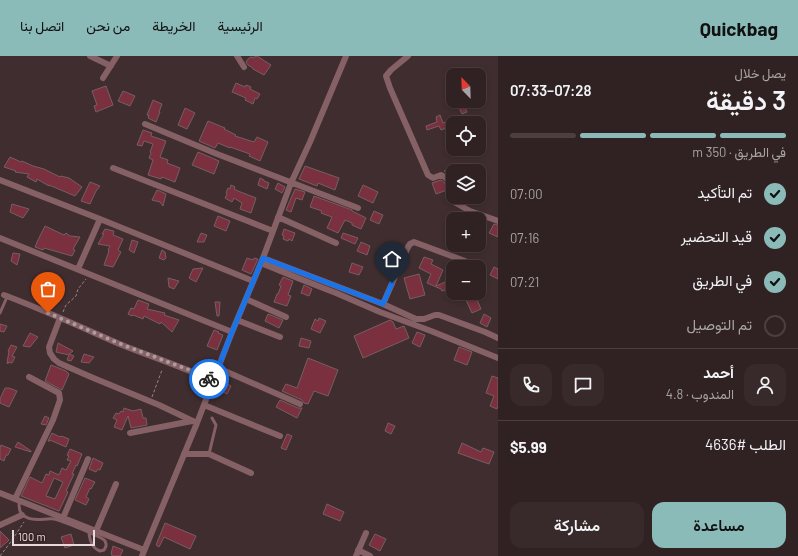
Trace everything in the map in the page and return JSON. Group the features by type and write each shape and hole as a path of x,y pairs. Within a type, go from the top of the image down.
{"street":[{"path":"90,56 111,66"},
{"path":"103,78 117,56"},
{"path":"238,56 244,67"},
{"path":"0,493 96,531 143,553 262,260 291,183 346,56"},
{"path":"408,56 386,76 428,175 433,178 441,175 446,177"},
{"path":"145,124 217,154 358,208"},
{"path":"113,168 273,231"},
{"path":"0,180 253,281"},
{"path":"458,204 470,211 498,221"},
{"path":"278,217 336,243"},
{"path":"78,269 100,219"},
{"path":"0,238 232,332"},
{"path":"383,304 408,247 412,243 414,242 462,260"},
{"path":"262,260 310,276 383,304 416,319 424,320 435,315 440,315 498,338"},
{"path":"262,260 300,279 498,358"},
{"path":"5,296 123,345 192,371 213,381"},
{"path":"246,299 286,317"},
{"path":"60,318 49,347 50,353 59,363 150,401 195,422"},
{"path":"237,320 280,336"},
{"path":"218,368 300,404"},
{"path":"17,500 53,420 60,400 59,393 29,377"},
{"path":"204,405 280,436"},
{"path":"130,433 195,422"},
{"path":"184,454 209,454 251,473"},
{"path":"62,518 88,459"},
{"path":"96,531 116,484"},
{"path":"0,526 24,516"},
{"path":"366,533 357,553 370,556"}],"lane":[{"path":"0,313 5,296"},
{"path":"209,454 216,430 216,425 212,418"},
{"path":"17,500 20,510 24,516 35,519 55,519 89,533 105,540 106,545 104,550 100,551 94,548 89,533"}],"path":[{"path":"60,318 66,305 76,296 78,290 85,281 87,277 86,272"},
{"path":"150,401 162,370"},
{"path":"0,556 10,543 24,516"}],"building":[{"path":"255,56 271,65 264,75 253,69 246,62 251,57 254,58"},
{"path":"236,83 245,87 246,85 251,87 250,89 260,94 257,99 255,98 253,104 245,100 246,98 232,92"},
{"path":"106,86 113,105 96,112 94,106 97,105 92,91"},
{"path":"123,91 135,96 130,106 118,101"},
{"path":"153,100 162,104 156,122 148,118 149,115 147,115"},
{"path":"185,108 195,113 187,129 178,125"},
{"path":"459,108 465,108 467,112 462,114"},
{"path":"440,115 443,123 446,122 446,128 441,130 439,126 427,130 426,126 437,122 436,117"},
{"path":"208,121 225,128 224,129 236,135 235,136 254,142 257,137 268,142 260,161 249,156 250,154 218,143 215,148 199,141"},
{"path":"143,130 152,133 151,136 166,141 160,157 168,160 167,163 180,168 175,182 162,177 161,179 148,175 153,160 149,158 153,144 144,141 142,146 137,145"},
{"path":"198,152 219,161 214,174 192,165"},
{"path":"10,157 44,169 60,177 69,178 82,187 75,196 49,186 37,179 36,182 27,177 29,174 15,172 16,171 4,167"},
{"path":"305,166 339,178 335,190 318,183 317,186 299,179"},
{"path":"260,178 269,183 267,189 258,185"},
{"path":"441,180 445,183 446,190 436,194 432,183"},
{"path":"90,182 100,186 90,204 81,201"},
{"path":"278,183 285,187 282,193 275,189"},
{"path":"231,185 235,187 234,189 256,198 251,213 240,209 242,203 234,198 232,202 225,198 228,188 230,189"},
{"path":"363,185 378,192 373,203 358,196"},
{"path":"295,189 305,192 302,200 296,198 291,212 286,210"},
{"path":"157,190 166,194 163,206 160,202 152,200"},
{"path":"314,196 352,210 366,218 361,229 345,220 338,233 327,228 332,217 321,213 322,211 310,207"},
{"path":"12,204 29,209 23,218 10,212"},
{"path":"374,211 383,215 379,224 370,220"},
{"path":"218,216 230,221 226,231 214,226"},
{"path":"494,224 498,225 498,237 489,233"},
{"path":"45,226 64,235 66,233 70,236 80,237 73,249 75,250 72,256 35,247"},
{"path":"105,229 114,231 113,235 123,239 118,250 121,252 113,267 104,265 110,246 98,244 104,234 102,234"},
{"path":"284,229 295,233 292,241 289,239 288,241 283,239 284,236 282,235"},
{"path":"201,233 207,235 204,242 197,242"},
{"path":"343,233 358,238 355,244 341,238"},
{"path":"132,240 138,242 134,253 129,250"},
{"path":"361,242 370,246 367,255 357,251"},
{"path":"162,250 165,252 166,258 164,260 159,258"},
{"path":"13,253 20,254 17,265 11,261"},
{"path":"424,257 433,260 431,264 443,270 436,286 446,282 446,290 442,291 441,289 427,283 431,274 419,268"},
{"path":"247,258 253,260 254,258 258,259 251,274 242,270"},
{"path":"352,263 363,267 359,275 349,272"},
{"path":"494,267 498,269 498,279 490,275"},
{"path":"203,268 196,282 189,278 193,269"},
{"path":"419,274 425,295 410,299 404,278"},
{"path":"283,277 293,281 288,295 291,296 287,306 274,302"},
{"path":"168,278 179,281 174,289 169,287"},
{"path":"304,285 312,289 309,296 301,293"},
{"path":"138,300 149,304 147,309 165,313 164,315 179,320 172,332 161,322 160,324 144,316 143,319 128,314 131,308 134,309"},
{"path":"466,300 477,300 481,309 472,313"},
{"path":"215,302 220,302 219,316 217,316"},
{"path":"268,314 283,320 279,328 265,321"},
{"path":"484,314 491,318 487,327 480,323"},
{"path":"319,318 326,321 320,333 311,329 315,319 318,321"},
{"path":"390,320 393,322 396,329 404,326 409,338 363,358 354,336"},
{"path":"0,324 7,326 4,332 0,331"},
{"path":"214,330 223,335 217,350 207,346"},
{"path":"417,332 425,335 420,347 412,343"},
{"path":"30,333 38,337 30,347 23,346"},
{"path":"301,338 311,341 309,348 299,346"},
{"path":"58,343 73,351 69,354 74,356 71,361 67,360 69,355 56,352"},
{"path":"11,345 17,347 12,356 15,357 12,363 8,362 8,364 7,363 9,351 8,351"},
{"path":"459,347 472,352 467,365 454,360"},
{"path":"84,354 94,357 89,363 81,362"},
{"path":"308,358 338,370 328,396 314,391 308,404 282,391 286,384 297,388"},
{"path":"51,365 66,371 69,374 62,390 45,381"},
{"path":"492,376 498,378 497,409 490,406 494,396 486,393"},
{"path":"222,381 231,386 227,394 218,389"},
{"path":"5,388 17,391 9,407 0,403 0,399"},
{"path":"280,400 298,408 302,408 297,418 276,407"},
{"path":"124,408 133,411 141,409 143,418 146,418 147,425 131,428 128,416 122,430 114,427 117,420 113,418 116,413 119,414 121,411 123,412"},
{"path":"45,416 49,418 46,425 41,424"},
{"path":"388,423 395,426 391,434 385,431"},
{"path":"52,433 69,439 66,447 50,440 48,441"},
{"path":"287,434 292,436 286,450 281,448"},
{"path":"18,442 31,451 31,452 15,447"},
{"path":"462,443 481,452 483,448 494,452 489,464 458,453"},
{"path":"1,445 11,449 8,455 6,455 4,461 0,459"},
{"path":"70,449 82,454 72,474 74,474 66,491 68,492 59,511 21,496 30,477 42,483 46,474 49,475 50,471 59,475 62,468 66,470 71,461 67,460 69,456 67,455","holes":["54,478 63,482 55,499 46,496"]},
{"path":"93,458 103,463 100,470 98,469 96,472 89,469"},
{"path":"85,478 95,482 91,489 90,488 86,497 89,499 86,505 75,500"},
{"path":"327,504 344,512 340,521 323,514"},
{"path":"165,523 196,536 190,549 164,537 159,547 156,545"},
{"path":"0,531 9,540 0,548"},
{"path":"71,534 74,545 65,548 61,537"},
{"path":"375,534 386,539 380,551 369,545"},
{"path":"113,546 123,550 120,556 112,556"}],"way so far":[{"path":"48,313 209,379"}],"route":[{"path":"209,379 213,381 263,258 383,304 392,283"}]}
